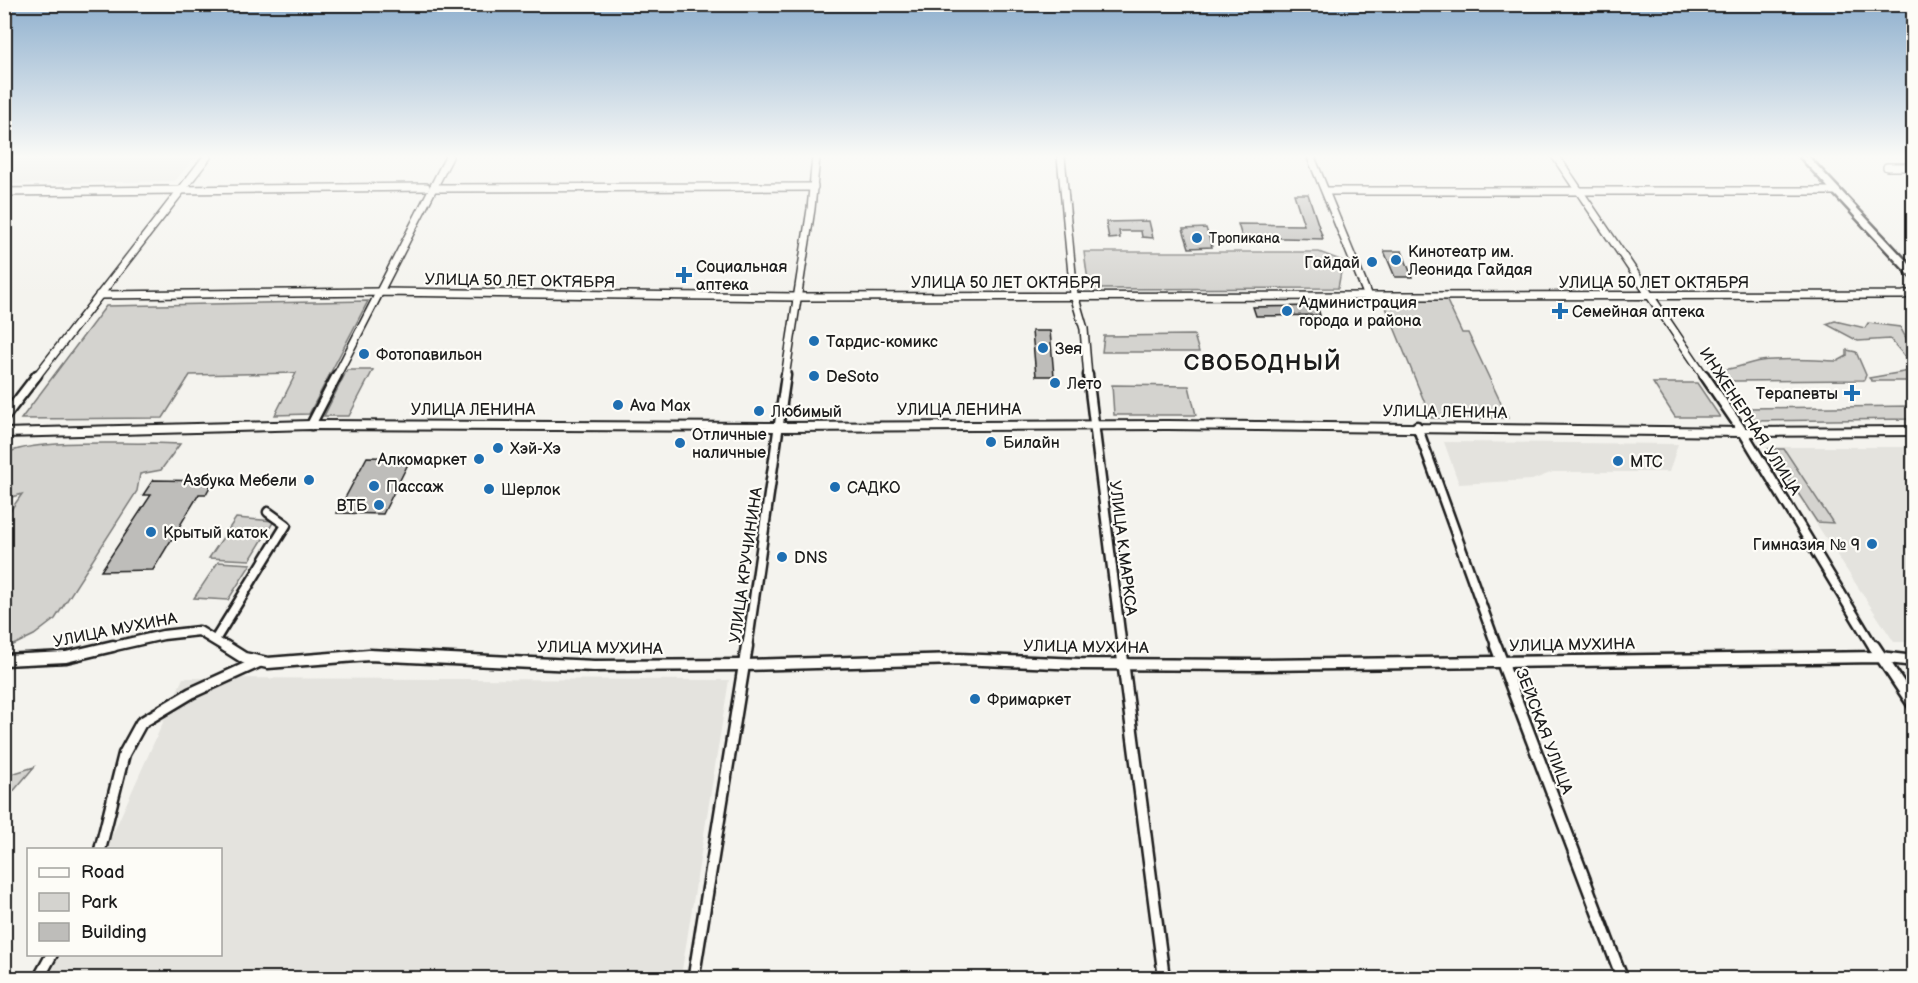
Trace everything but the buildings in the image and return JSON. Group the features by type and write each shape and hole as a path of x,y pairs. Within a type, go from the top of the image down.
{"main road":[{"name":"УЛИЦА ЛЕНИНА","path":"4,433 310,425 1417,426 1743,432 1914,431"}],"street":[{"path":"4,418 171,203"},
{"path":"310,425 381,292 423,203"},
{"name":"УЛИЦА КРУЧИНИНА","path":"695,977 745,665 796,297 811,203"},
{"name":"УЛИЦА К.МАРКСА","path":"1065,203 1074,295 1084,329 1093,425 1164,978"},
{"path":"1331,203 1366,294"},
{"name":"ИНЖЕНЕРНАЯ УЛИЦА","path":"1586,203 1743,432 1880,657 1914,706"},
{"path":"1847,203 1914,275"},
{"name":"УЛИЦА 50 ЛЕТ ОКТЯБРЯ","path":"99,295 381,292 796,297 1366,294 1650,296 1903,295 1914,293"},
{"name":"ЗЕЙСКАЯ УЛИЦА","path":"1417,426 1502,662 1622,978"},
{"path":"215,640 286,525 268,512"},
{"name":"УЛИЦА МУХИНА","path":"4,660 66,657 172,634 199,631 244,658 268,663 369,655 594,666 745,665 958,659 1080,664 1256,665 1880,657 1914,661"},
{"name":"УЛИЦА МУХИНА","path":"100,848 123,754 141,723 191,693 259,662"},
{"path":"41,974 51,956"}],"shaded area":[{"path":"1444,442 1678,444 1669,472 1553,472 1532,480 1459,484"},
{"name":"Гимназия № 9","path":"1766,447 1913,447 1913,642 1894,642"},
{"path":"183,678 729,680 682,970 479,978 49,978 60,956 222,956 222,848 106,848"}],"green space":[{"path":"1084,252 1319,252 1343,261 1338,288 1099,289 1088,281"},
{"path":"1446,299 1462,333 1468,333 1508,418 1431,418 1383,300"},
{"path":"368,301 309,414 275,415 296,373 190,375 163,418 21,419 106,306"},
{"path":"1835,321 1865,328 1868,323 1900,327 1913,351 1913,381 1872,381 1869,378 1909,371 1909,361 1890,339 1858,341 1826,324"},
{"path":"1194,335 1199,352 1102,352 1104,336"},
{"path":"1847,350 1856,352 1866,375 1864,380 1724,381 1716,374 1719,370 1761,361 1790,359 1838,361 1847,356"},
{"path":"347,370 373,370 349,416 324,416"},
{"path":"1653,383 1697,383 1720,417 1675,417"},
{"path":"1112,385 1189,386 1196,415 1114,415"},
{"path":"1913,406 1913,419 1754,421 1748,408"},
{"path":"55,444 180,444 161,470 140,474 137,491 55,619 34,635 5,649 5,518 22,494 5,499 5,454 18,449"},
{"path":"1769,449 1784,449 1833,523 1817,522"},
{"path":"236,518 274,521 250,560 209,558"},
{"path":"218,562 251,564 228,600 194,598"},
{"path":"34,767 5,801 5,776"}],"place":[{"name":"Тропикана","path":"1197,238"},
{"name":"Кинотеатр им. Леонида Гайдая","path":"1396,260"},
{"name":"Гайдай","path":"1372,262"},
{"name":"Социальная аптека","path":"684,275"},
{"name":"Администрация города и района","path":"1287,311"},
{"name":"Семейная аптека","path":"1560,311"},
{"name":"Тардис-комикс","path":"814,341"},
{"name":"Зея","path":"1043,348"},
{"name":"Фотопавильон","path":"364,354"},
{"name":"DeSoto","path":"814,376"},
{"name":"Лето","path":"1055,383"},
{"name":"Терапевты","path":"1852,393"},
{"name":"Ava Max","path":"618,405"},
{"name":"Любимый","path":"759,411"},
{"name":"Билайн","path":"991,442"},
{"name":"Отличные наличные","path":"680,443"},
{"name":"Хэй-Хэ","path":"498,448"},
{"name":"Алкомаркет","path":"479,459"},
{"name":"МТС","path":"1618,461"},
{"name":"Азбука Мебели","path":"309,480"},
{"name":"Пассаж","path":"374,486"},
{"name":"САДКО","path":"835,487"},
{"name":"Шерлок","path":"489,489"},
{"name":"ВТБ","path":"379,505"},
{"name":"Крытый каток","path":"151,532"},
{"name":"Гимназия № 9","path":"1872,544"},
{"name":"DNS","path":"782,557"},
{"name":"Фримаркет","path":"975,699"}],"district":[{"name":"СВОБОДНЫЙ","path":"1263,362"}]}
